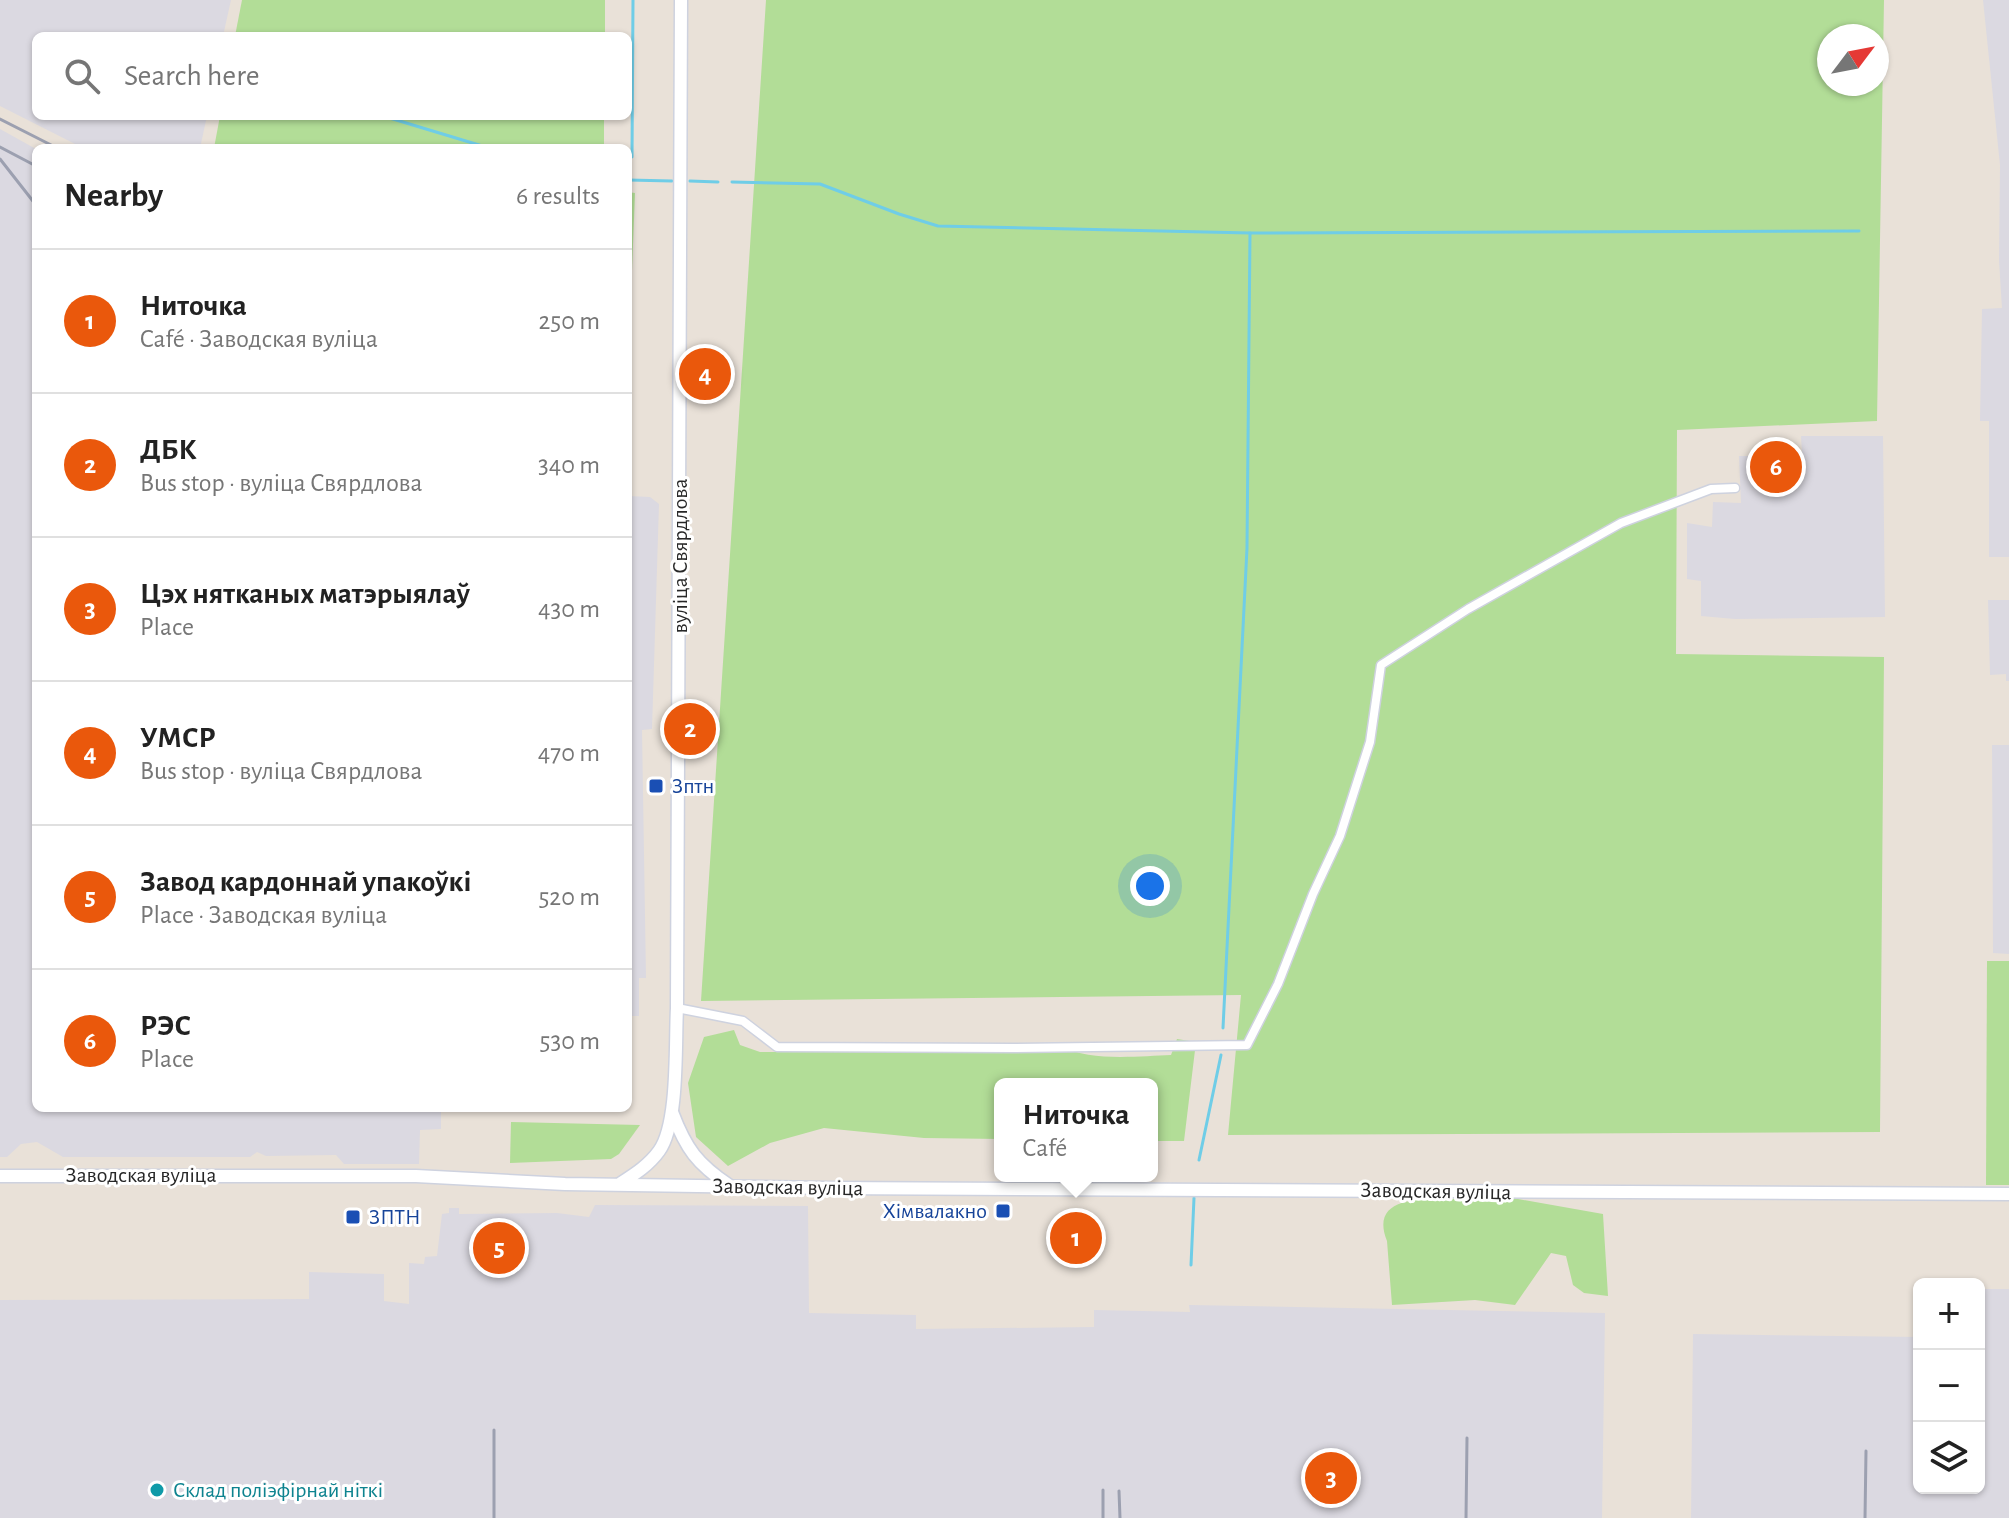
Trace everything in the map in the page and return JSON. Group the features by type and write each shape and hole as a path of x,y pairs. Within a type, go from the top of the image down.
{"main road":[{"name":"вуліца Свярдлова","path":"672,1112 677,1008 681,0"},
{"path":"621,1183 644,1167 661,1149 672,1112"},
{"path":"672,1112 691,1154 709,1172 732,1187"},
{"name":"Заводская вуліца","path":"0,1176 402,1176 535,1183 732,1187 2009,1194"}],"street":[{"path":"677,1008 743,1021 777,1047 1247,1045 1278,984 1340,836 1370,742 1381,665 1468,609 1621,523 1711,489 1735,488"}],"shaded area":[{"path":"0,0 231,0 224,32 32,32 32,120 206,120 201,144 75,144 0,106"},
{"path":"1983,0 2009,0 2009,557 1989,557 1989,421 1980,421 1982,309 2002,308 2000,165"},
{"path":"0,129 32,147 32,1112 441,1112 441,1129 420,1130 419,1164 344,1164 336,1155 266,1156 257,1152 250,1157 63,1157 37,1142 21,1144 7,1157 0,1157"},
{"path":"1801,436 1883,436 1885,617 1735,619 1701,616 1701,581 1687,579 1687,523 1712,527 1713,502 1741,503 1739,456 1749,456 1750,453 1802,453"},
{"path":"632,496 650,497 659,504 652,729 642,730 646,978 639,978 639,1016 632,1016"},
{"path":"1988,600 2009,600 2009,681 2006,681 2006,674 1990,675"},
{"path":"1992,745 2009,745 2009,954 1993,953"},
{"path":"595,1205 808,1206 809,1313 916,1315 916,1329 1094,1327 1094,1310 1190,1312 1189,1305 1605,1313 1602,1518 0,1518 0,1300 309,1299 309,1272 384,1274 384,1301 409,1304 409,1263 424,1264 425,1257 437,1256 442,1214 449,1213 449,1208 459,1208 459,1214 557,1213 589,1217"},
{"path":"1985,1289 2009,1289 2009,1518 1691,1518 1693,1334 1913,1337 1913,1494 1985,1494"}],"green space":[{"path":"242,0 605,0 605,32 236,32"},
{"path":"766,0 1884,0 1884,24 1817,24 1817,96 1882,96 1877,421 1677,430 1676,654 1884,657 1880,1132 1228,1135 1241,995 701,1001"},
{"path":"219,120 604,120 604,144 215,144"},
{"path":"632,193 635,193 632,271"},
{"path":"1987,961 2009,961 2009,1185 1986,1185"},
{"path":"734,1030 740,1045 760,1052 986,1052 1062,1046 1086,1054 1130,1057 1171,1055 1177,1039 1196,1042 1184,1141 1158,1141 1158,1078 994,1078 994,1139 924,1138 824,1128 770,1143 728,1166 696,1137 688,1083 704,1037"},
{"path":"511,1122 640,1125 619,1154 611,1159 510,1163"},
{"path":"1518,1199 1603,1214 1608,1296 1584,1293 1573,1285 1566,1256 1551,1253 1515,1305 1475,1300 1392,1305 1383,1225 1386,1213 1395,1206 1421,1200"}],"waterway":[{"path":"632,157 633,0"},
{"path":"396,120 476,144"},
{"path":"632,180 672,181"},
{"path":"690,181 718,182"},
{"path":"732,182 820,184 938,226 1250,233 1859,231"},
{"path":"1223,1028 1247,548 1250,233"},
{"path":"1199,1160 1221,1055"},
{"path":"1191,1265 1194,1198"}],"railway":[{"path":"0,119 49,144"},
{"path":"0,147 32,164"},
{"path":"0,159 32,200"},
{"path":"494,1430 494,1518"},
{"path":"1466,1518 1467,1438"},
{"path":"1865,1518 1866,1451"},
{"path":"1103,1490 1103,1518"},
{"path":"1119,1491 1120,1518"}],"place":[{"name":"УМСР","path":"705,374"},
{"name":"РЭС","path":"1776,467"},
{"name":"ДБК","path":"690,729"},
{"name":"Зптн","path":"656,786"},
{"name":"Хімвалакно","path":"1003,1211"},
{"name":"ЗПТН","path":"353,1217"},
{"name":"Ниточка","path":"1076,1238"},
{"name":"Завод кардоннай упакоўкі","path":"499,1248"},
{"name":"Цэх нятканых матэрыялаў","path":"1331,1478"},
{"name":"Склад поліэфірнай ніткі","path":"157,1490"}]}
